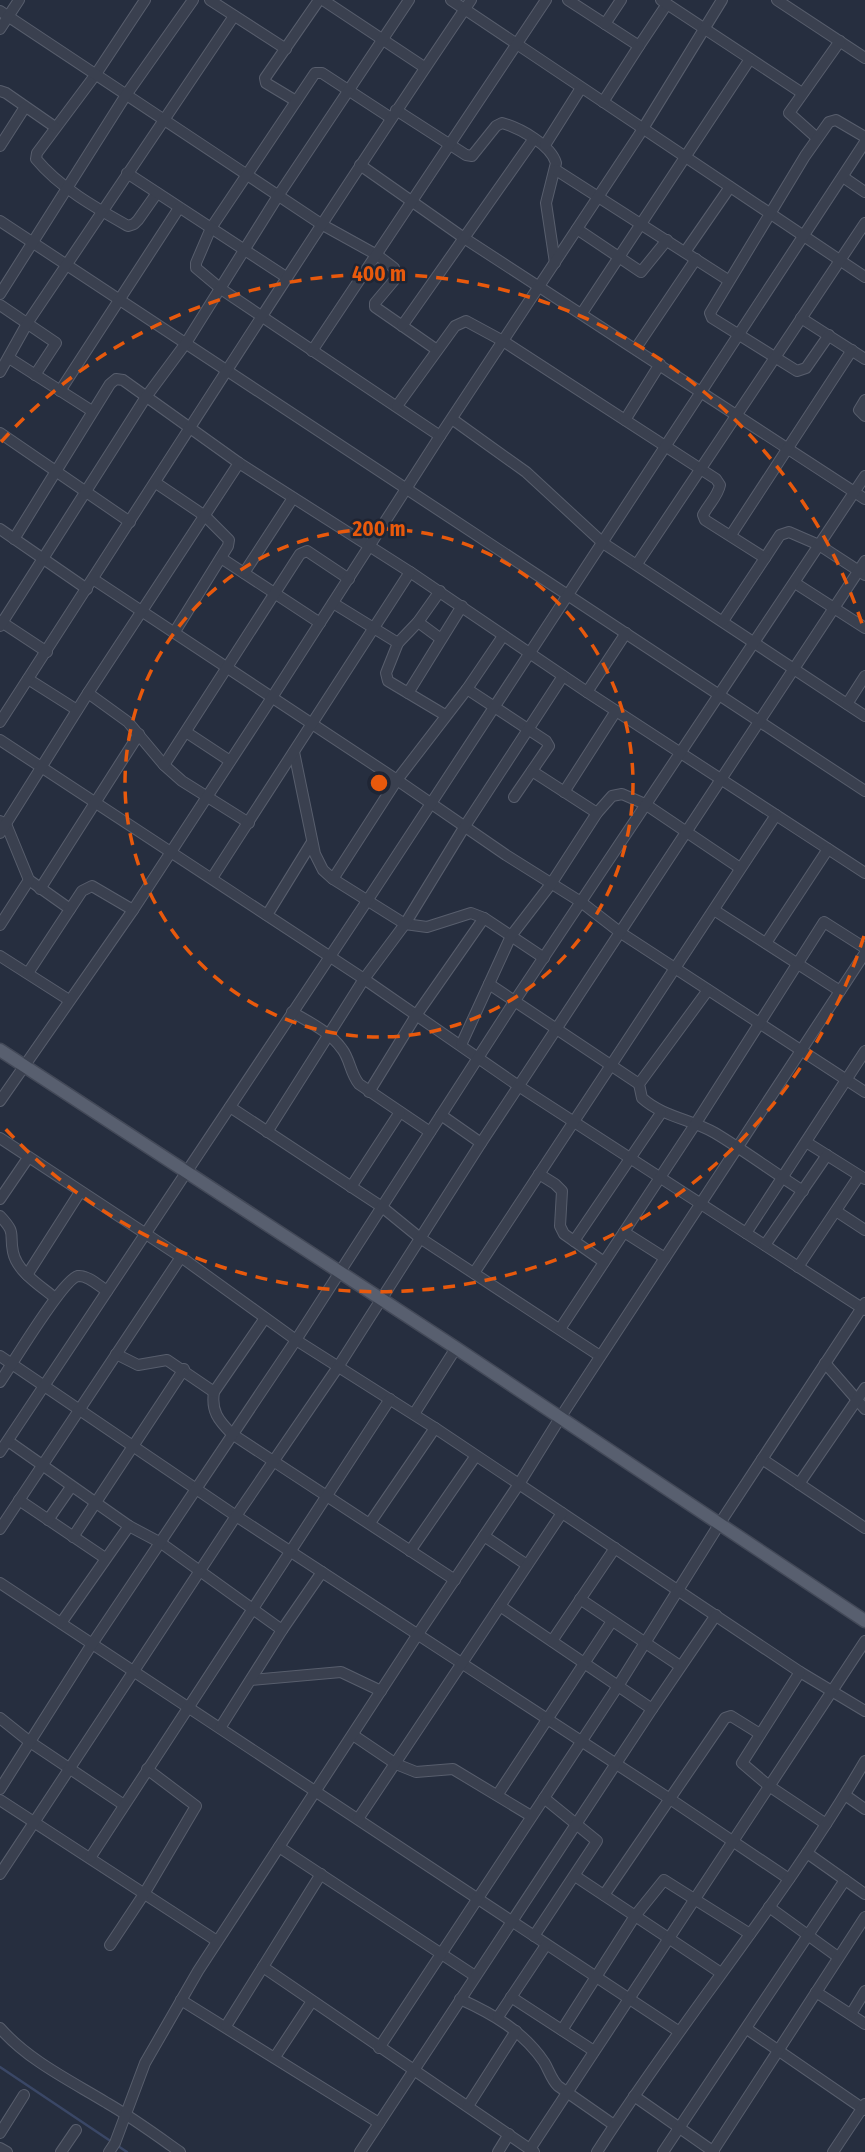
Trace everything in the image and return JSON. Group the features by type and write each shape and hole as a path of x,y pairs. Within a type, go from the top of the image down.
{"main road":[{"path":"0,1050 456,1348 865,1621"}],"street":[{"path":"0,29 4,14 19,0"},
{"path":"145,0 96,74 37,153 36,159 67,187 101,212 128,226 134,225 156,193"},
{"path":"0,294 126,95 193,0"},
{"path":"210,0 286,49"},
{"path":"296,101 266,83 265,78 321,0 424,67"},
{"path":"47,652 1,624 146,397 186,344 244,248 409,0"},
{"path":"451,0 865,277"},
{"path":"0,723 286,277 471,0"},
{"path":"312,351 546,0"},
{"path":"570,0 639,46"},
{"path":"605,24 621,0"},
{"path":"0,1101 133,910 440,436 540,287 722,0"},
{"path":"777,0 865,58"},
{"path":"603,102 664,2 802,93"},
{"path":"4,14 278,196 394,268 396,278 375,303 375,307 437,350"},
{"path":"0,372 28,322 234,16"},
{"path":"817,138 789,113 840,41"},
{"path":"582,313 750,59"},
{"path":"440,436 220,289 196,268 211,228 246,174 315,73 322,73 472,156 496,126 502,123 545,145 555,158 556,170 545,203 555,263"},
{"path":"545,145 581,88"},
{"path":"0,91 55,127"},
{"path":"0,146 25,107"},
{"path":"0,1452 367,901 703,392 740,335 804,236 843,177 865,139 833,120 817,138 710,313 712,318 740,335 776,357 797,371 802,371 829,335"},
{"path":"402,326 533,140"},
{"path":"360,165 464,238 865,499"},
{"path":"556,170 728,281"},
{"path":"127,173 286,277"},
{"path":"843,177 865,192"},
{"path":"685,252 730,187"},
{"path":"60,391 179,208"},
{"path":"0,221 865,791"},
{"path":"637,564 865,223"},
{"path":"577,229 641,272 667,240"},
{"path":"636,348 696,260"},
{"path":"0,305 56,343 35,375"},
{"path":"801,318 865,359"},
{"path":"397,406 455,326 467,321 503,341 716,479 720,485 719,489 703,515 705,520 765,558"},
{"path":"731,535 852,350"},
{"path":"9,358 92,411"},
{"path":"625,420 660,364"},
{"path":"14,539 110,384 116,379 122,380 239,463 440,591 587,692 864,871"},
{"path":"865,400 859,410 865,416"},
{"path":"452,419 526,471 603,543 865,716"},
{"path":"0,433 131,522"},
{"path":"70,909 29,880 2,826 239,463"},
{"path":"0,1789 92,1644 296,1340 514,1002 865,475"},
{"path":"156,483 205,516 229,540 221,558 174,633"},
{"path":"244,573 293,498"},
{"path":"0,529 87,589"},
{"path":"723,621 784,532 819,545 862,573"},
{"path":"164,765 303,551 349,579"},
{"path":"221,558 320,623"},
{"path":"0,1874 236,1516 338,1367 481,1143 835,608 862,573 865,561"},
{"path":"212,878 410,572"},
{"path":"93,579 581,902 621,933 865,1092"},
{"path":"794,583 865,628"},
{"path":"440,591 418,622 398,643 386,677 444,715"},
{"path":"333,603 398,643"},
{"path":"408,693 462,606"},
{"path":"418,622 442,639"},
{"path":"587,692 625,633"},
{"path":"333,879 397,779 503,636"},
{"path":"267,1132 563,676"},
{"path":"847,704 865,676"},
{"path":"28,679 78,710"},
{"path":"467,688 546,741 549,746 514,797"},
{"path":"88,693 128,722 164,765 248,822"},
{"path":"564,792 616,711"},
{"path":"186,732 230,761"},
{"path":"40,890 139,734"},
{"path":"0,740 418,1014 520,1087 864,1307 720,1523 618,1686 379,2048"},
{"path":"294,752 318,863 333,879 405,923 426,927 471,914 484,918 544,958"},
{"path":"532,771 597,813"},
{"path":"461,1045 511,936 551,884 597,813 612,796 617,794 645,804 740,868"},
{"path":"474,1273 776,815"},
{"path":"267,915 312,842"},
{"path":"766,943 828,849"},
{"path":"0,925 29,880"},
{"path":"27,973 82,891 92,886 133,910"},
{"path":"713,910 840,991"},
{"path":"369,1092 418,1014 484,918"},
{"path":"112,2148 145,2063 217,1941 519,1484 865,951 824,922 560,1329"},
{"path":"0,956 69,1000"},
{"path":"489,984 639,1084 642,1098 661,1113 696,1123 803,1191"},
{"path":"639,1084 708,990"},
{"path":"292,1012 328,1035 342,1049 353,1077 369,1092 430,1132"},
{"path":"746,1233 865,1051"},
{"path":"230,1107 382,1207 420,1238 600,1356"},
{"path":"351,1187 400,1112"},
{"path":"574,1241 661,1113"},
{"path":"441,1115 481,1143"},
{"path":"0,1138 181,1257 296,1340 414,1414 800,1672 865,1711"},
{"path":"798,1267 862,1178 806,1142"},
{"path":"765,1245 827,1155"},
{"path":"0,1199 28,1157"},
{"path":"539,1174 562,1191 560,1226 564,1234 604,1262"},
{"path":"27,1275 80,1192"},
{"path":"836,1211 865,1230"},
{"path":"0,1216 9,1225 13,1235 13,1252 27,1275 55,1298"},
{"path":"624,1232 665,1258"},
{"path":"0,1529 181,1257"},
{"path":"0,1382 55,1298 70,1281 77,1276 86,1278 107,1291"},
{"path":"265,1318 214,1392 212,1406 215,1415 232,1434 455,1580"},
{"path":"414,1414 456,1348"},
{"path":"116,1354 138,1365 167,1360 184,1369 214,1392"},
{"path":"0,1356 290,1552 789,1879"},
{"path":"825,1363 865,1409"},
{"path":"73,1537 184,1369"},
{"path":"799,1484 865,1388"},
{"path":"90,1858 390,1399"},
{"path":"370,1523 435,1428"},
{"path":"8,1441 129,1526 161,1543 282,1630"},
{"path":"410,1551 475,1457"},
{"path":"762,1459 865,1528"},
{"path":"48,1520 71,1487"},
{"path":"19,1500 105,1558"},
{"path":"358,1819 562,1513"},
{"path":"61,1623 129,1526"},
{"path":"484,1536 527,1565"},
{"path":"552,1641 615,1548"},
{"path":"220,1728 322,1572"},
{"path":"0,1583 678,2031"},
{"path":"580,1599 681,1666"},
{"path":"500,1606 652,1709"},
{"path":"359,2152 716,1615"},
{"path":"498,1794 612,1621"},
{"path":"263,1967 532,2150 667,1937 865,1641"},
{"path":"251,1680 341,1672 381,1691"},
{"path":"800,1672 742,1763 769,1786 826,1824"},
{"path":"604,1895 727,1715 760,1734"},
{"path":"0,1718 30,1742 124,1805"},
{"path":"353,1735 396,1764 422,1773 453,1769 531,1816"},
{"path":"597,2152 678,2031 807,1853 865,1761"},
{"path":"110,1945 196,1806 147,1769"},
{"path":"845,1795 865,1809"},
{"path":"534,1936 597,1842 544,1798"},
{"path":"0,1800 217,1941"},
{"path":"279,1847 475,1976"},
{"path":"807,1853 865,1894"},
{"path":"226,2026 321,1874"},
{"path":"575,1876 721,1973"},
{"path":"562,2030 635,1916 664,1880 750,1934"},
{"path":"663,2152 845,1880"},
{"path":"769,1908 838,1957"},
{"path":"634,2096 678,2129 697,2148 713,2152 865,1917"},
{"path":"498,2017 547,1945"},
{"path":"851,2014 865,1991"},
{"path":"816,1992 865,2024"},
{"path":"511,1997 594,2051"},
{"path":"460,1998 498,2017 516,2031 545,2063 552,2080 614,2125"},
{"path":"181,2000 379,2123"},
{"path":"275,2057 312,2001"},
{"path":"0,2028 37,2060 125,2113 180,2152"},
{"path":"747,2029 864,2107 833,2152"},
{"path":"468,2106 516,2031"},
{"path":"0,2133 24,2095"},
{"path":"61,2152 76,2130"},
{"path":"498,2152 509,2134"},
{"path":"0,2148 6,2152"}],"waterway":[{"path":"0,2067 112,2142"},
{"path":"118,2146 127,2152"}]}
